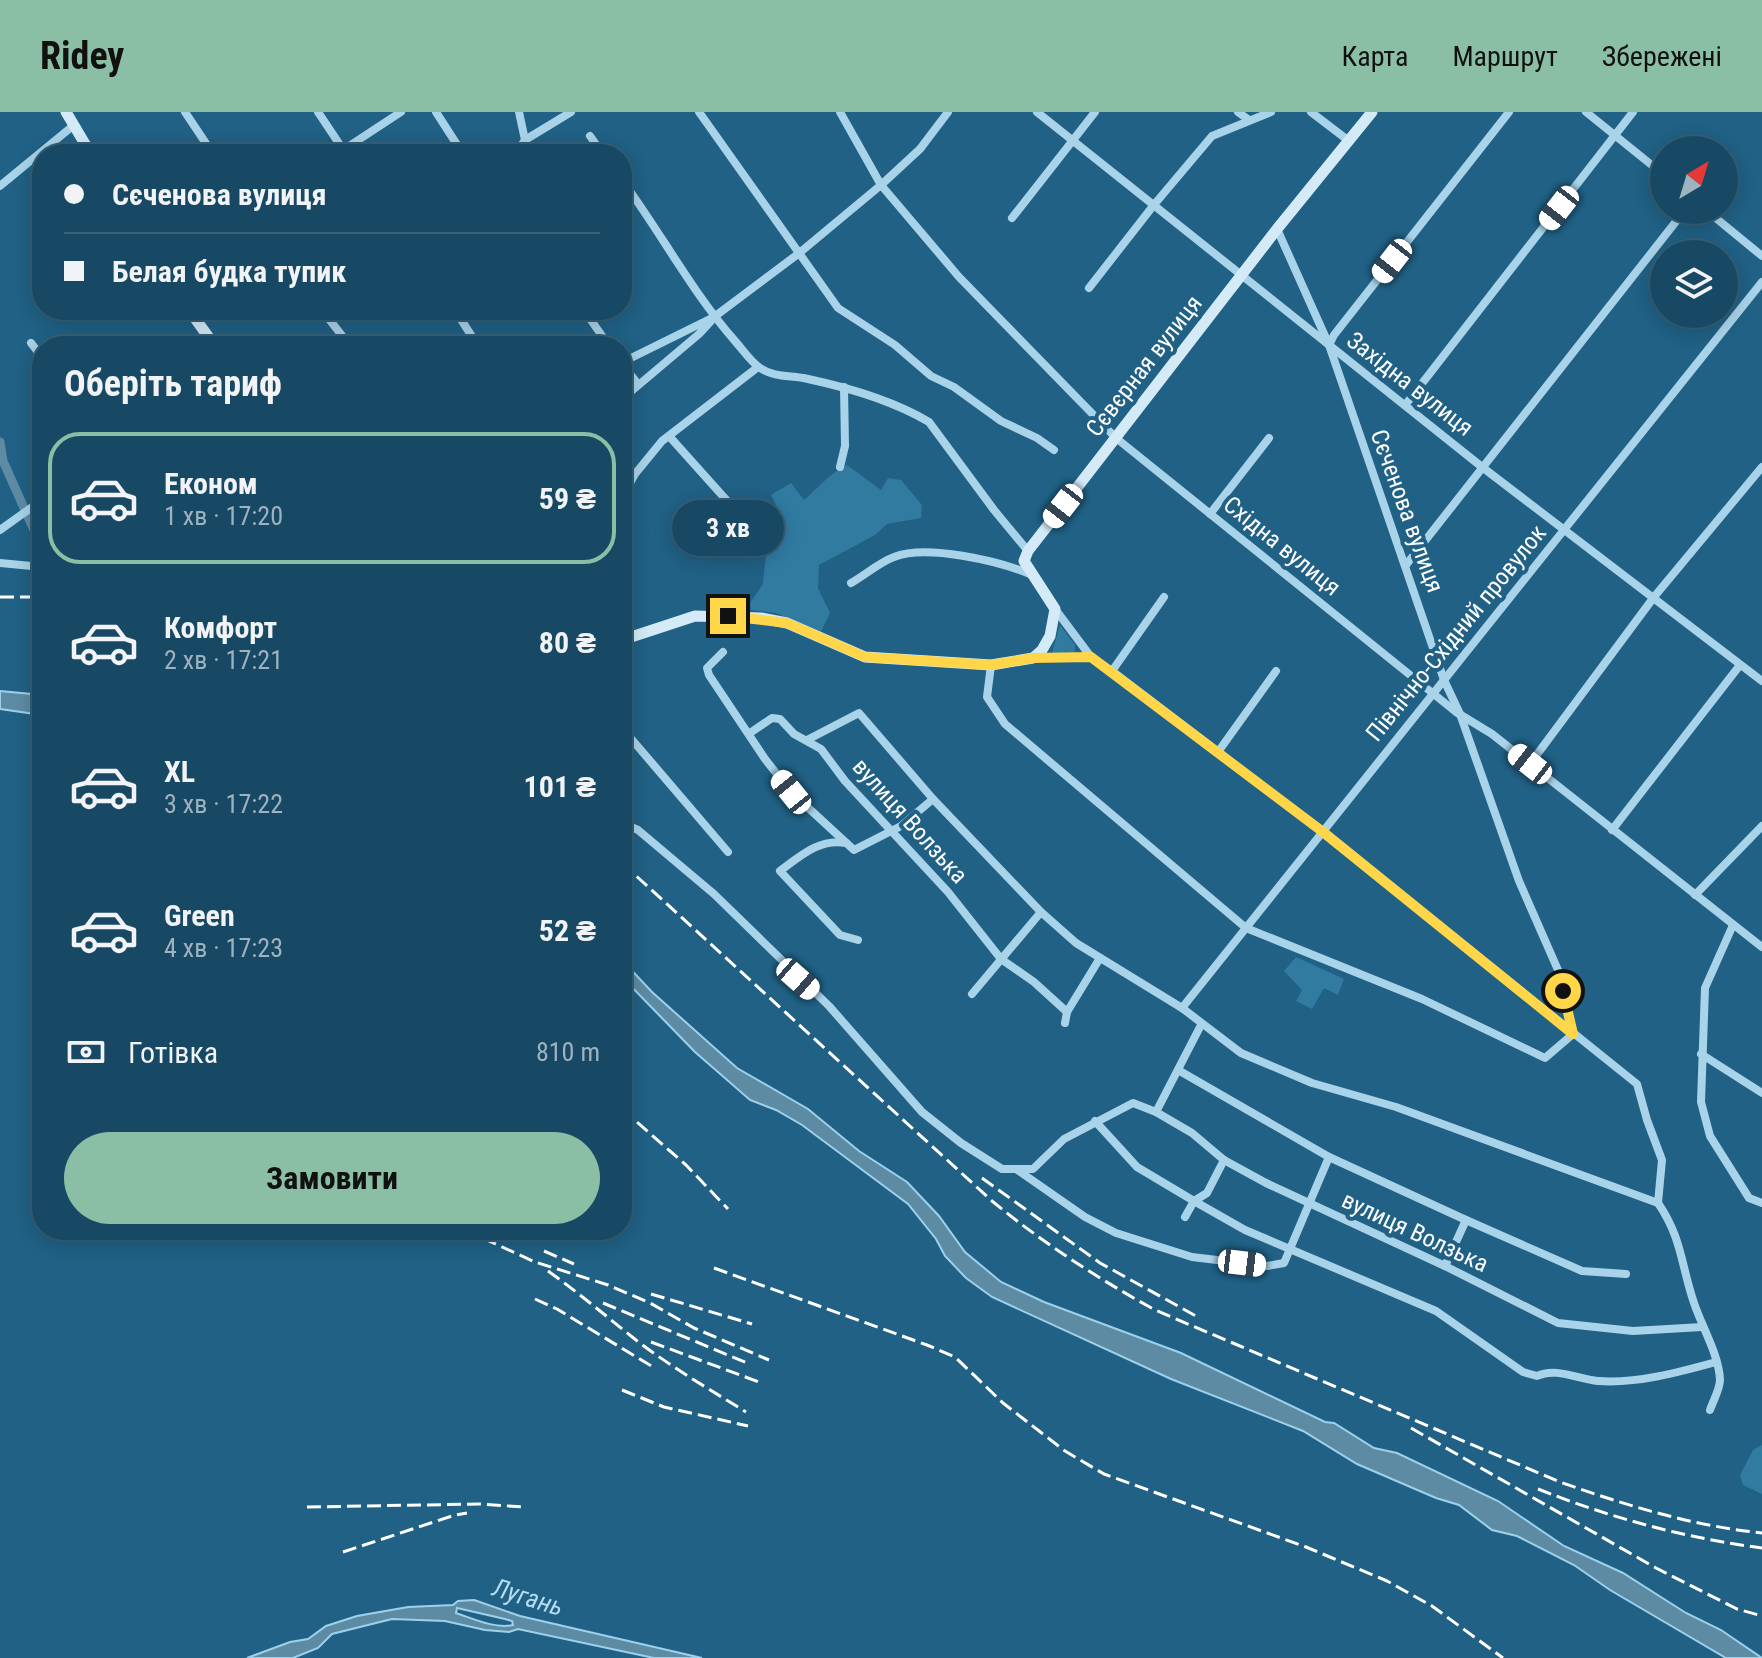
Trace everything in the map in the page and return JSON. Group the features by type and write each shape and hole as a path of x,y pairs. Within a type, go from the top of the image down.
{"street":[{"path":"66,112 85,144"},
{"path":"185,112 206,144"},
{"path":"318,112 337,144"},
{"path":"355,144 401,112"},
{"path":"436,112 457,144"},
{"path":"519,112 525,140"},
{"path":"522,144 571,112"},
{"path":"699,112 838,308 895,345 931,376 954,387 1001,421 1054,450"},
{"name":"Східна вулиця","path":"840,112 881,185 959,277 1116,438 1433,693 1492,734 1762,947"},
{"path":"632,358 714,317 798,254 920,149 948,112"},
{"name":"Західна вулиця","path":"1037,112 1482,467 1762,681"},
{"path":"1012,218 1095,112"},
{"path":"1238,112 1249,120"},
{"path":"1089,288 1212,136 1271,112"},
{"path":"1311,112 1349,141"},
{"name":"Сєвєрная вулиця","path":"1028,551 1277,229 1372,112"},
{"path":"1329,345 1509,112"},
{"path":"1586,112 1650,163"},
{"path":"1406,404 1633,112"},
{"path":"51,144 74,125"},
{"path":"590,136 596,144"},
{"path":"0,186 32,160"},
{"path":"632,194 714,317 758,367 775,375 801,377 844,387 914,413 929,422 1028,551 1024,561 1030,574 1091,657 1323,832 1637,1084 1662,1160 1658,1203"},
{"path":"1406,565 1674,224"},
{"path":"1723,224 1762,256"},
{"name":"Сєченова вулиця","path":"1277,229 1329,345 1444,680 1460,714 1519,881 1558,970 1573,1034"},
{"name":"Північно-Східний провулок","path":"1182,1008 1762,282"},
{"path":"632,390 699,334 714,317"},
{"path":"330,320 342,336"},
{"path":"632,479 662,441 758,367"},
{"path":"632,376 638,384"},
{"path":"840,467 845,446 844,387"},
{"path":"669,436 738,513"},
{"path":"1210,514 1269,438"},
{"path":"1530,764 1654,597 1762,467"},
{"path":"0,530 32,508"},
{"path":"851,583 895,556 938,552 1012,567 1030,574"},
{"path":"0,563 32,565"},
{"path":"1112,671 1164,597"},
{"path":"1033,658 1050,636 1055,609"},
{"path":"632,637 695,616 761,618 787,623 865,657 991,665 1033,658 1091,657"},
{"path":"723,652 707,668 709,675 791,792 854,850 901,826 933,799"},
{"path":"991,665 987,697 1005,724 1246,928 1422,999 1545,1058 1573,1034"},
{"path":"1612,830 1740,665"},
{"path":"1218,752 1276,671"},
{"path":"807,740 859,713 933,799 1041,912 1076,943 1182,1008 1241,1053 1312,1083 1396,1107 1658,1203 1670,1220 1680,1245 1690,1293 1716,1362 1720,1383 1710,1410"},
{"name":"вулиця Волзька","path":"750,733 772,718 780,719 794,734 821,749 948,892 1001,959 1034,982 1067,1012"},
{"path":"632,740 728,852"},
{"path":"1695,895 1762,826"},
{"path":"632,827 714,894 829,1006 922,1112 961,1143 1002,1169 1033,1169 1064,1139 1095,1121 1137,1167 1194,1201 1245,1230 1436,1311 1523,1372 1537,1376 1548,1371 1599,1381 1633,1379 1716,1362"},
{"path":"847,843 831,840 803,854 780,871 840,935 858,940"},
{"path":"972,994 1041,912"},
{"path":"1733,925 1705,988 1701,1102 1710,1136 1749,1198 1762,1203"},
{"path":"1065,1023 1067,1012 1100,958"},
{"path":"1156,1112 1201,1025"},
{"path":"1701,1054 1762,1093"},
{"path":"1178,1070 1329,1157 1466,1220 1582,1271 1626,1274"},
{"name":"вулиця Волзька","path":"1095,1121 1133,1103 1156,1112 1192,1133 1224,1160 1307,1204 1445,1266 1558,1323 1633,1331 1702,1327"},
{"path":"1016,1169 1085,1217 1116,1233 1192,1257 1267,1266 1284,1263 1329,1157"},
{"path":"1185,1217 1194,1201 1207,1193 1224,1160"},
{"path":"1445,1266 1466,1220"}],"shaded area":[{"path":"847,465 881,490 888,478 901,480 922,505 921,518 887,524 875,535 819,565 818,588 830,613 821,632 776,613 751,610 750,603 763,584 767,545 784,521 771,495 791,483 804,500"},
{"path":"1060,625 1075,645 1075,653 1052,653"},
{"path":"0,691 32,694 32,714 0,709"},
{"path":"1296,957 1344,979 1338,995 1324,988 1312,1009 1296,1001 1302,990 1284,971"},
{"path":"632,971 737,1068 808,1109 859,1151 907,1182 939,1216 965,1252 1001,1282 1044,1302 1181,1353 1325,1422 1334,1423 1374,1448 1397,1453 1498,1501 1564,1546 1623,1573 1686,1613 1721,1630 1762,1658 1726,1658 1610,1590 1574,1565 1517,1536 1492,1530 1459,1505 1357,1464 1303,1431 1171,1379 992,1297 966,1278 945,1256 936,1239 908,1204 802,1125 750,1100 695,1052 632,987"},
{"path":"1762,1445 1762,1494 1743,1485 1740,1475 1753,1450"},
{"path":"474,1600 520,1616 702,1658 654,1658 518,1629 509,1632 445,1621 392,1619 332,1634 318,1648 293,1658 247,1658 290,1642 308,1639 326,1626 357,1616 408,1607 453,1605 458,1601","holes":["457,1608 512,1621 513,1625 492,1625 456,1613"]}],"waterway":[{"path":"0,442 3,461 32,526"}],"railway":[{"path":"0,597 32,597"},
{"path":"632,872 992,1201 1051,1246 1133,1298 1560,1482 1660,1514 1762,1533"},
{"path":"632,1118 686,1165 728,1209"},
{"path":"982,1178 1100,1263 1196,1316"},
{"path":"487,1240 535,1262 608,1285 650,1303 694,1328 769,1360"},
{"path":"544,1251 574,1264"},
{"path":"714,1268 955,1357 1003,1403 1065,1451 1104,1474 1306,1547 1387,1581 1432,1606 1503,1658"},
{"path":"548,1271 649,1350 746,1412"},
{"path":"651,1294 752,1324"},
{"path":"535,1299 653,1367"},
{"path":"603,1303 747,1363"},
{"path":"651,1342 759,1382"},
{"path":"622,1390 664,1407 748,1426"},
{"path":"1411,1428 1656,1568 1737,1609 1762,1616"},
{"path":"1538,1489 1648,1526 1762,1548"},
{"path":"307,1507 480,1504 523,1507"},
{"path":"343,1552 467,1513"}],"route":[{"path":"728,616 787,623 865,657 991,665 1033,658 1091,657 1323,832 1573,1034 1563,991"}],"water label":[{"name":"Лугань","path":"528,1597"}]}
